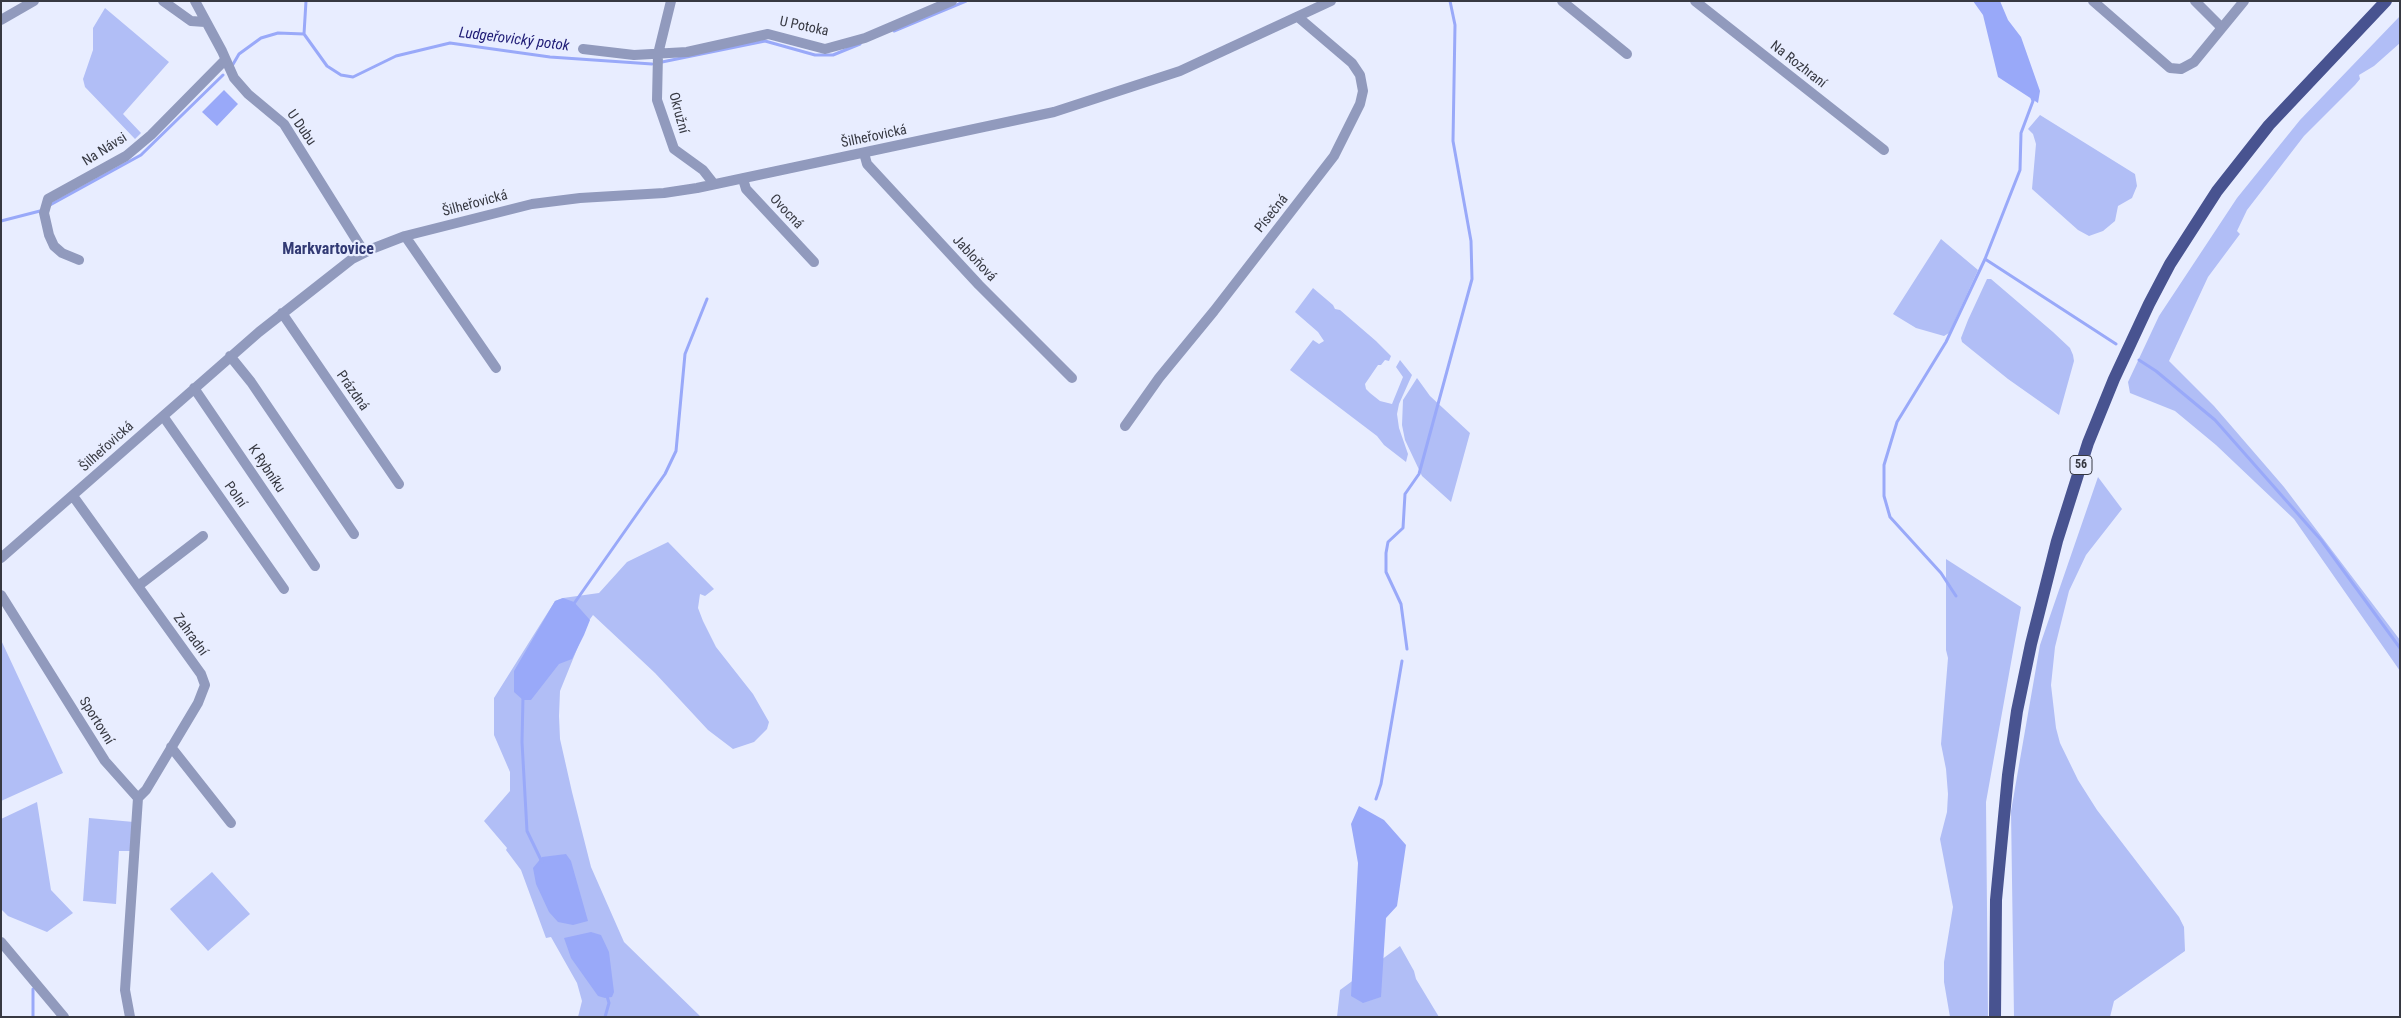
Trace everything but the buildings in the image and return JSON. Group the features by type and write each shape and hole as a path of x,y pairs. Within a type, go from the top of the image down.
{"main road":[{"name":"56","path":"1995,1017 1996,900 2008,775 2017,711 2057,541 2088,443 2148,304 2170,264 2208,205 2241,159 2270,125 2386,1"}],"street":[{"path":"1,20 34,1"},
{"path":"163,1 192,21 205,22"},
{"name":"U Dubu","path":"195,1 222,50 234,78 248,94 284,124 364,252"},
{"name":"Okružní","path":"672,1 658,54 657,100 674,149 703,170 714,184"},
{"name":"U Potoka","path":"582,49 634,55 687,52 768,34 826,49 840,46 952,1"},
{"name":"Šilheřovická","path":"1,558 230,356 282,313 364,252 405,236 532,204 580,198 664,193 743,179 1054,112 1118,92 1214,57 1331,1"},
{"path":"1562,1 1627,54"},
{"name":"Na Rozhraní","path":"1695,1 1884,150"},
{"path":"2093,1 2170,68 2181,69 2194,62 2244,1"},
{"path":"2195,1 2222,28"},
{"name":"Písečná","path":"1125,426 1159,378 1214,312 1334,156 1360,104 1363,91 1360,75 1352,63 1298,17"},
{"name":"Na Návsi","path":"79,260 62,253 54,246 48,235 44,212 48,199 126,156 151,135 225,60"},
{"name":"Jabloňová","path":"864,153 867,164 973,279 1072,378"},
{"name":"Ovocná","path":"743,179 746,189 814,262"},
{"path":"405,236 496,368"},
{"name":"Prázdná","path":"282,313 400,484"},
{"path":"230,356 251,382 354,534"},
{"name":"K Rybníku","path":"194,388 315,566"},
{"name":"Polní","path":"162,416 284,589"},
{"name":"Zahradní","path":"73,496 201,674 205,685 198,703 146,790 138,798"},
{"path":"138,586 203,536"},
{"name":"Sportovní","path":"1,595 105,761 138,798"},
{"path":"171,747 231,823"},
{"path":"130,1017 125,990 138,798"},
{"path":"1,942 64,1017"}],"shaded area":[{"path":"1973,1 2000,1 2008,20 2021,37 2040,91 2038,103 1998,77 1983,15"},
{"path":"105,8 169,62 123,114 141,133 135,139 85,87 83,79 93,50 93,28"},
{"path":"2400,16 2400,43 2374,66 2359,75 2360,79 2355,85 2304,136 2247,210 2237,231 2240,234 2208,277 2169,361 2214,406 2284,487 2400,640 2400,671 2294,519 2216,445 2175,411 2130,393 2128,382 2159,316 2237,198 2300,120"},
{"path":"224,90 238,104 217,126 202,112"},
{"path":"2040,115 2135,174 2137,186 2132,198 2118,206 2115,221 2103,231 2089,236 2078,230 2032,189 2036,144 2033,134 2028,129"},
{"path":"1941,239 1978,270 1949,333 1944,336 1916,328 1893,314"},
{"path":"1987,279 1991,279 2070,348 2074,361 2059,415 2008,379 1962,342 1961,338 1968,320"},
{"path":"1313,288 1391,356 1389,361 1385,360 1381,365 1378,365 1365,384 1366,389 1370,393 1380,401 1392,404 1403,377 1396,367 1400,360 1412,375 1399,404 1397,414 1399,428 1408,454 1406,462 1384,445 1377,436 1290,370 1313,340 1319,344 1324,341 1318,332 1295,312"},
{"path":"1417,378 1430,396 1470,433 1451,502 1422,476 1405,440 1402,425 1403,400"},
{"path":"2098,477 2122,509 2086,555 2069,591 2055,647 2051,685 2056,728 2060,743 2078,780 2097,810 2179,917 2184,927 2185,951 2114,1001 2110,1017 2014,1017 2011,811 2040,645"},
{"path":"668,542 714,589 705,596 700,594 698,608 703,621 716,647 753,694 769,722 767,729 754,742 733,749 708,730 655,673 593,615 588,622 560,691 559,716 560,739 591,867 624,942 701,1017 578,1017 582,1001 577,983 551,937 546,938 521,870 506,850 507,848 484,821 510,791 510,772 494,735 494,698 555,601 563,598 599,593 627,562"},
{"path":"1946,559 2021,607 1986,802 1988,1017 1950,1017 1944,982 1944,962 1953,907 1940,839 1947,812 1948,794 1941,744 1948,658 1946,650"},
{"path":"563,598 574,602 590,620 572,659 559,664 531,700 523,700 514,692 514,671 555,601"},
{"path":"1,640 63,773 1,801"},
{"path":"37,802 51,890 73,913 47,932 8,916 1,909 1,819"},
{"path":"1359,806 1384,820 1406,845 1397,906 1386,918 1381,997 1363,1003 1351,996 1358,863 1351,824"},
{"path":"89,818 134,822 132,851 119,851 116,904 83,901"},
{"path":"566,854 571,861 588,921 573,925 558,922 549,912 536,884 533,868 542,857"},
{"path":"212,872 250,914 208,951 170,909"},
{"path":"591,932 601,935 609,952 614,992 612,997 598,996 571,958 564,938"},
{"path":"1400,946 1414,971 1416,979 1439,1017 1337,1017 1340,990"}],"waterway":[{"path":"304,34 306,1"},
{"name":"Ludgeřovický potok","path":"894,31 966,1"},
{"path":"1407,649 1401,604 1386,572 1386,553 1388,542 1403,528 1405,494 1419,474 1472,279 1471,241 1453,141 1455,25 1450,1"},
{"name":"Ludgeřovický potok","path":"232,66 239,54 261,38 278,33 304,34 327,66 341,75 353,77 396,56 450,43 550,57 652,64"},
{"name":"Ludgeřovický potok","path":"662,62 765,41 815,55 833,55 860,44"},
{"name":"Ludgeřovický potok","path":"50,205 141,155 223,75"},
{"path":"1956,596 1941,573 1890,517 1884,496 1884,465 1897,422 1946,342 1985,259 2020,170 2021,133 2033,101 2032,98"},
{"name":"Ludgeřovický potok","path":"1,221 40,211"},
{"path":"1985,259 2116,344"},
{"path":"573,605 665,474 676,451 685,354 707,299"},
{"path":"2139,360 2156,371 2215,420 2321,540 2400,648"},
{"path":"1376,799 1381,784 1402,661"},
{"path":"523,697 522,742 527,831 542,862"},
{"path":"33,989 33,1017"},
{"path":"605,1017 609,1003 607,996"}],"district":[{"name":"Markvartovice","path":"328,250"}]}
